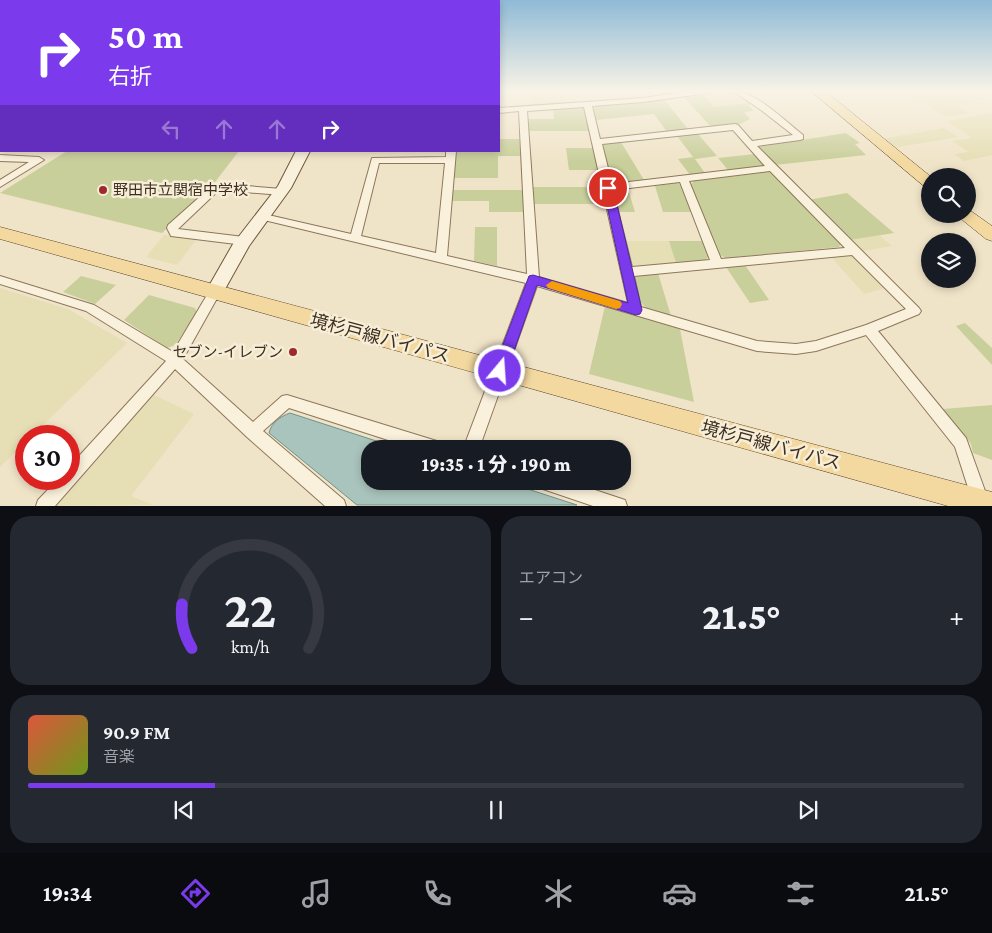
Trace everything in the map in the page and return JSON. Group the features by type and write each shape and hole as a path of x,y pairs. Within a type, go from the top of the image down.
{"main road":[{"path":"846,115 921,177"},
{"path":"976,222 992,235"},
{"name":"境杉戸線バイパス","path":"0,234 985,504"}],"street":[{"path":"474,440 533,280 523,115"},
{"path":"591,115 636,310"},
{"path":"750,144 800,137 772,115"},
{"path":"264,217 533,280 757,346 796,349 816,346 869,329 915,311 772,168 735,127 597,142"},
{"path":"80,465 174,360 244,241 264,217 294,174 304,152"},
{"path":"355,238 375,160 450,155 441,258"},
{"path":"0,158 39,160 0,184"},
{"path":"608,188 772,168"},
{"path":"683,178 717,263"},
{"path":"244,241 175,233 172,228 216,188 221,186 282,192"},
{"path":"628,272 854,251"},
{"path":"0,280 90,308 174,360 252,432 338,506"},
{"path":"869,329 961,443 985,504"},
{"path":"252,432 287,402 411,440"},
{"path":"44,506 58,490"},
{"path":"570,490 619,506"}],"shaded area":[{"path":"944,115 960,115 948,117"},
{"path":"992,115 992,155 964,161 954,154 969,152 952,141 972,138 947,121"},
{"path":"944,128 958,137 893,148 882,139"},
{"path":"164,235 197,239 177,265 146,257"},
{"path":"879,235 892,246 863,251 850,239"},
{"path":"625,241 669,241 676,263 636,266 631,264"},
{"path":"848,256 855,258 885,288 864,294 831,257"},
{"path":"0,288 68,309 127,343 43,425 15,425 15,453 0,467"},
{"path":"152,394 194,414 131,496 153,505 50,506 65,490 80,490 80,473"}],"green space":[{"path":"554,115 586,115 590,131 528,131 527,119 554,119"},
{"path":"595,115 648,115 596,120"},
{"path":"654,115 676,115 688,129 667,132"},
{"path":"700,115 746,115 750,119 740,124 711,127"},
{"path":"846,133 860,143 855,144 866,155 775,165 758,147"},
{"path":"698,134 717,156 695,159 705,173 690,175 678,159 693,157 677,136"},
{"path":"500,139 519,139 521,156 498,156 498,178 453,178 456,152 500,152"},
{"path":"621,142 644,180 616,183 611,181 602,146"},
{"path":"566,148 594,148 599,170 569,170"},
{"name":"野田市立関宿中学校","path":"65,152 238,152 215,182 162,233 0,193"},
{"path":"755,154 764,164 762,166 728,170 718,158"},
{"path":"768,172 773,174 841,244 839,247 726,258 720,255 691,184 694,181"},
{"path":"677,183 681,185 692,212 663,212 655,186"},
{"path":"533,187 602,187 606,204 534,204"},
{"path":"628,189 635,212 619,212 614,193 617,190"},
{"path":"452,190 522,190 524,212 489,212 489,201 451,201"},
{"path":"847,193 894,233 849,240 808,200"},
{"path":"475,227 497,227 497,266 474,261"},
{"path":"669,241 703,241 709,256 706,260 676,263"},
{"path":"745,265 769,300 750,303 726,267"},
{"path":"658,273 671,316 644,306 639,297 634,279 638,275"},
{"path":"81,276 116,285 95,304 63,292"},
{"path":"149,295 195,308 197,313 175,345 167,348 124,320"},
{"path":"605,306 680,329 694,402 589,374"},
{"path":"965,323 992,348 992,365 956,326"},
{"path":"992,405 992,460 973,453 971,444 943,409"}],"water":[{"path":"290,413 373,440 361,440 361,490 531,490 577,505 357,505 269,433 272,426 283,416"}],"slow traffic":[{"path":"552,285 616,304"}],"place":[{"name":"野田市立関宿中学校","path":"103,190"},
{"name":"セブン-イレブン","path":"293,352"}],"route":[{"path":"500,371 533,280 636,310 608,188"}]}
